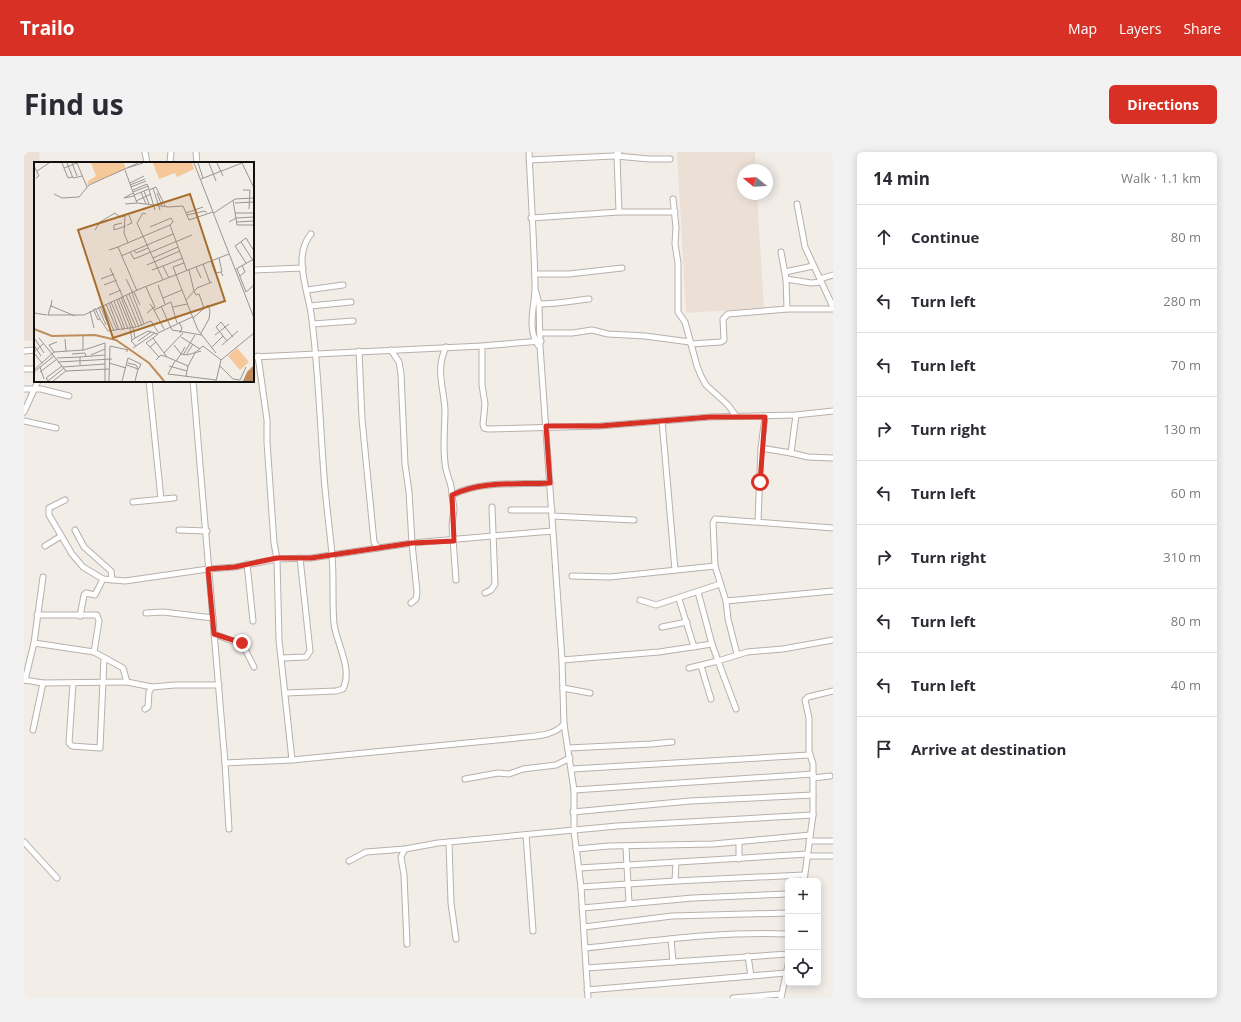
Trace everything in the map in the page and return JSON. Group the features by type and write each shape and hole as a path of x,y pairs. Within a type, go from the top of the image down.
{"street":[{"path":"145,152 147,162"},
{"path":"170,162 171,152"},
{"path":"196,152 197,162"},
{"path":"529,152 531,218 536,292 539,304 541,333 539,343"},
{"path":"529,160 617,155 649,159 670,159"},
{"path":"617,155 619,212"},
{"path":"673,199 676,227 675,244 678,263 678,312 684,319 697,366 706,385 728,406 736,416"},
{"path":"541,333 572,333 592,330 608,334 645,336 691,343 721,342 724,340 723,319 728,314 787,309 833,308 805,248 797,204"},
{"path":"531,218 619,212 675,212"},
{"path":"286,693 336,692 343,689 346,683 342,652 334,625 329,554 331,548 316,353 313,324 303,268 302,250 305,241 311,234"},
{"path":"781,252 786,279 787,309"},
{"path":"785,272 813,266"},
{"path":"254,270 303,268"},
{"path":"535,274 569,274 622,268"},
{"path":"786,279 811,283 833,275"},
{"path":"307,290 343,285"},
{"path":"536,292 532,318 539,343 546,426 562,660 564,724 574,790 574,831 581,887 588,998"},
{"path":"539,304 561,304 572,300 589,299"},
{"path":"310,306 351,302"},
{"path":"313,324 353,321"},
{"path":"292,760 279,636 277,558 274,543 267,442 267,420 255,356 539,343"},
{"path":"482,346 482,385 485,404 484,428 493,430 546,426 600,426 736,416 765,417 833,411"},
{"path":"446,348 440,360 439,370 444,406 445,463 452,483 456,580"},
{"path":"24,351 34,350"},
{"path":"391,350 399,362 401,374 405,464 410,492 412,543 417,592 416,599 411,603"},
{"path":"359,352 362,419 374,542 378,548"},
{"path":"24,412 38,382"},
{"path":"149,382 161,499"},
{"path":"193,382 207,531 208,569 219,685 229,829"},
{"path":"24,389 35,389 69,396"},
{"path":"791,453 796,415"},
{"path":"758,521 761,448 765,417"},
{"path":"24,421 56,428"},
{"path":"662,421 675,570"},
{"path":"761,448 808,457 833,458"},
{"path":"452,495 468,488 483,485 550,483"},
{"path":"133,502 174,498"},
{"path":"65,500 49,509 50,516 61,536 79,564 103,579 112,580 137,580 223,568 277,558 300,558 412,543 454,541 552,531"},
{"path":"485,593 491,590 495,584 492,507"},
{"path":"511,510 634,520"},
{"path":"737,654 728,619 726,601 715,566 715,519 758,521 833,528"},
{"path":"75,530 84,547 110,571 112,580"},
{"path":"179,530 207,531"},
{"path":"45,546 61,536"},
{"path":"369,549 374,542"},
{"path":"282,658 306,657 310,651 300,558"},
{"path":"247,564 253,621"},
{"path":"572,576 610,577 715,566"},
{"path":"43,577 34,643 24,680 43,683 102,681 127,682 152,687 175,685 219,685"},
{"path":"80,616 84,595 86,593 95,595 103,579"},
{"path":"640,600 656,605 679,599 720,584"},
{"path":"726,601 833,591"},
{"path":"698,592 712,644 736,709"},
{"path":"679,599 694,647"},
{"path":"146,612 163,612 213,618"},
{"path":"37,615 95,615 99,617 94,652"},
{"path":"662,627 687,622"},
{"path":"214,634 243,644 254,667"},
{"path":"689,668 701,666 737,654 783,650 833,640"},
{"path":"34,643 94,652 123,668 127,682"},
{"path":"562,660 712,644"},
{"path":"73,683 68,743 72,746 100,748 104,658"},
{"path":"701,666 712,699"},
{"path":"33,730 43,683"},
{"path":"145,708 148,706 149,692 152,687"},
{"path":"563,688 590,692"},
{"path":"804,878 813,815 813,776 809,755 809,718 805,699 833,691"},
{"path":"225,763 292,760 517,738 542,735 559,730 564,724"},
{"path":"559,730 565,732"},
{"path":"568,748 672,742"},
{"path":"572,769 809,755"},
{"path":"465,779 498,773 509,774 523,768 556,765 570,758"},
{"path":"574,790 830,776"},
{"path":"573,812 690,801 813,795"},
{"path":"349,861 366,852 404,849 449,842 617,826 813,815"},
{"path":"526,835 533,931"},
{"path":"576,849 810,838 833,841"},
{"path":"24,842 57,878"},
{"path":"449,842 451,903 456,939"},
{"path":"739,842 739,859"},
{"path":"626,846 626,885 629,903"},
{"path":"404,849 401,857 404,875 407,944"},
{"path":"579,868 808,855 833,856"},
{"path":"675,881 676,862"},
{"path":"581,887 675,881 785,878"},
{"path":"582,908 724,896 785,894"},
{"path":"584,927 672,916 785,913"},
{"path":"586,948 671,939 752,933 785,934"},
{"path":"671,939 673,962"},
{"path":"586,968 785,954"},
{"path":"748,956 751,976"},
{"path":"587,990 785,973"},
{"path":"733,998 781,996 785,978"}],"shaded area":[{"path":"24,152 39,152 40,162 34,162 34,340 24,341"},
{"path":"677,152 755,152 756,164 737,164 737,200 757,200 764,308 686,313"}],"route":[{"path":"242,643 214,634 208,569 235,567 277,558 311,558 412,543 454,541 452,525 454,509 452,495 468,488 483,485 528,485 550,483 546,426 600,426 710,417 765,417 761,448 760,482"}]}
